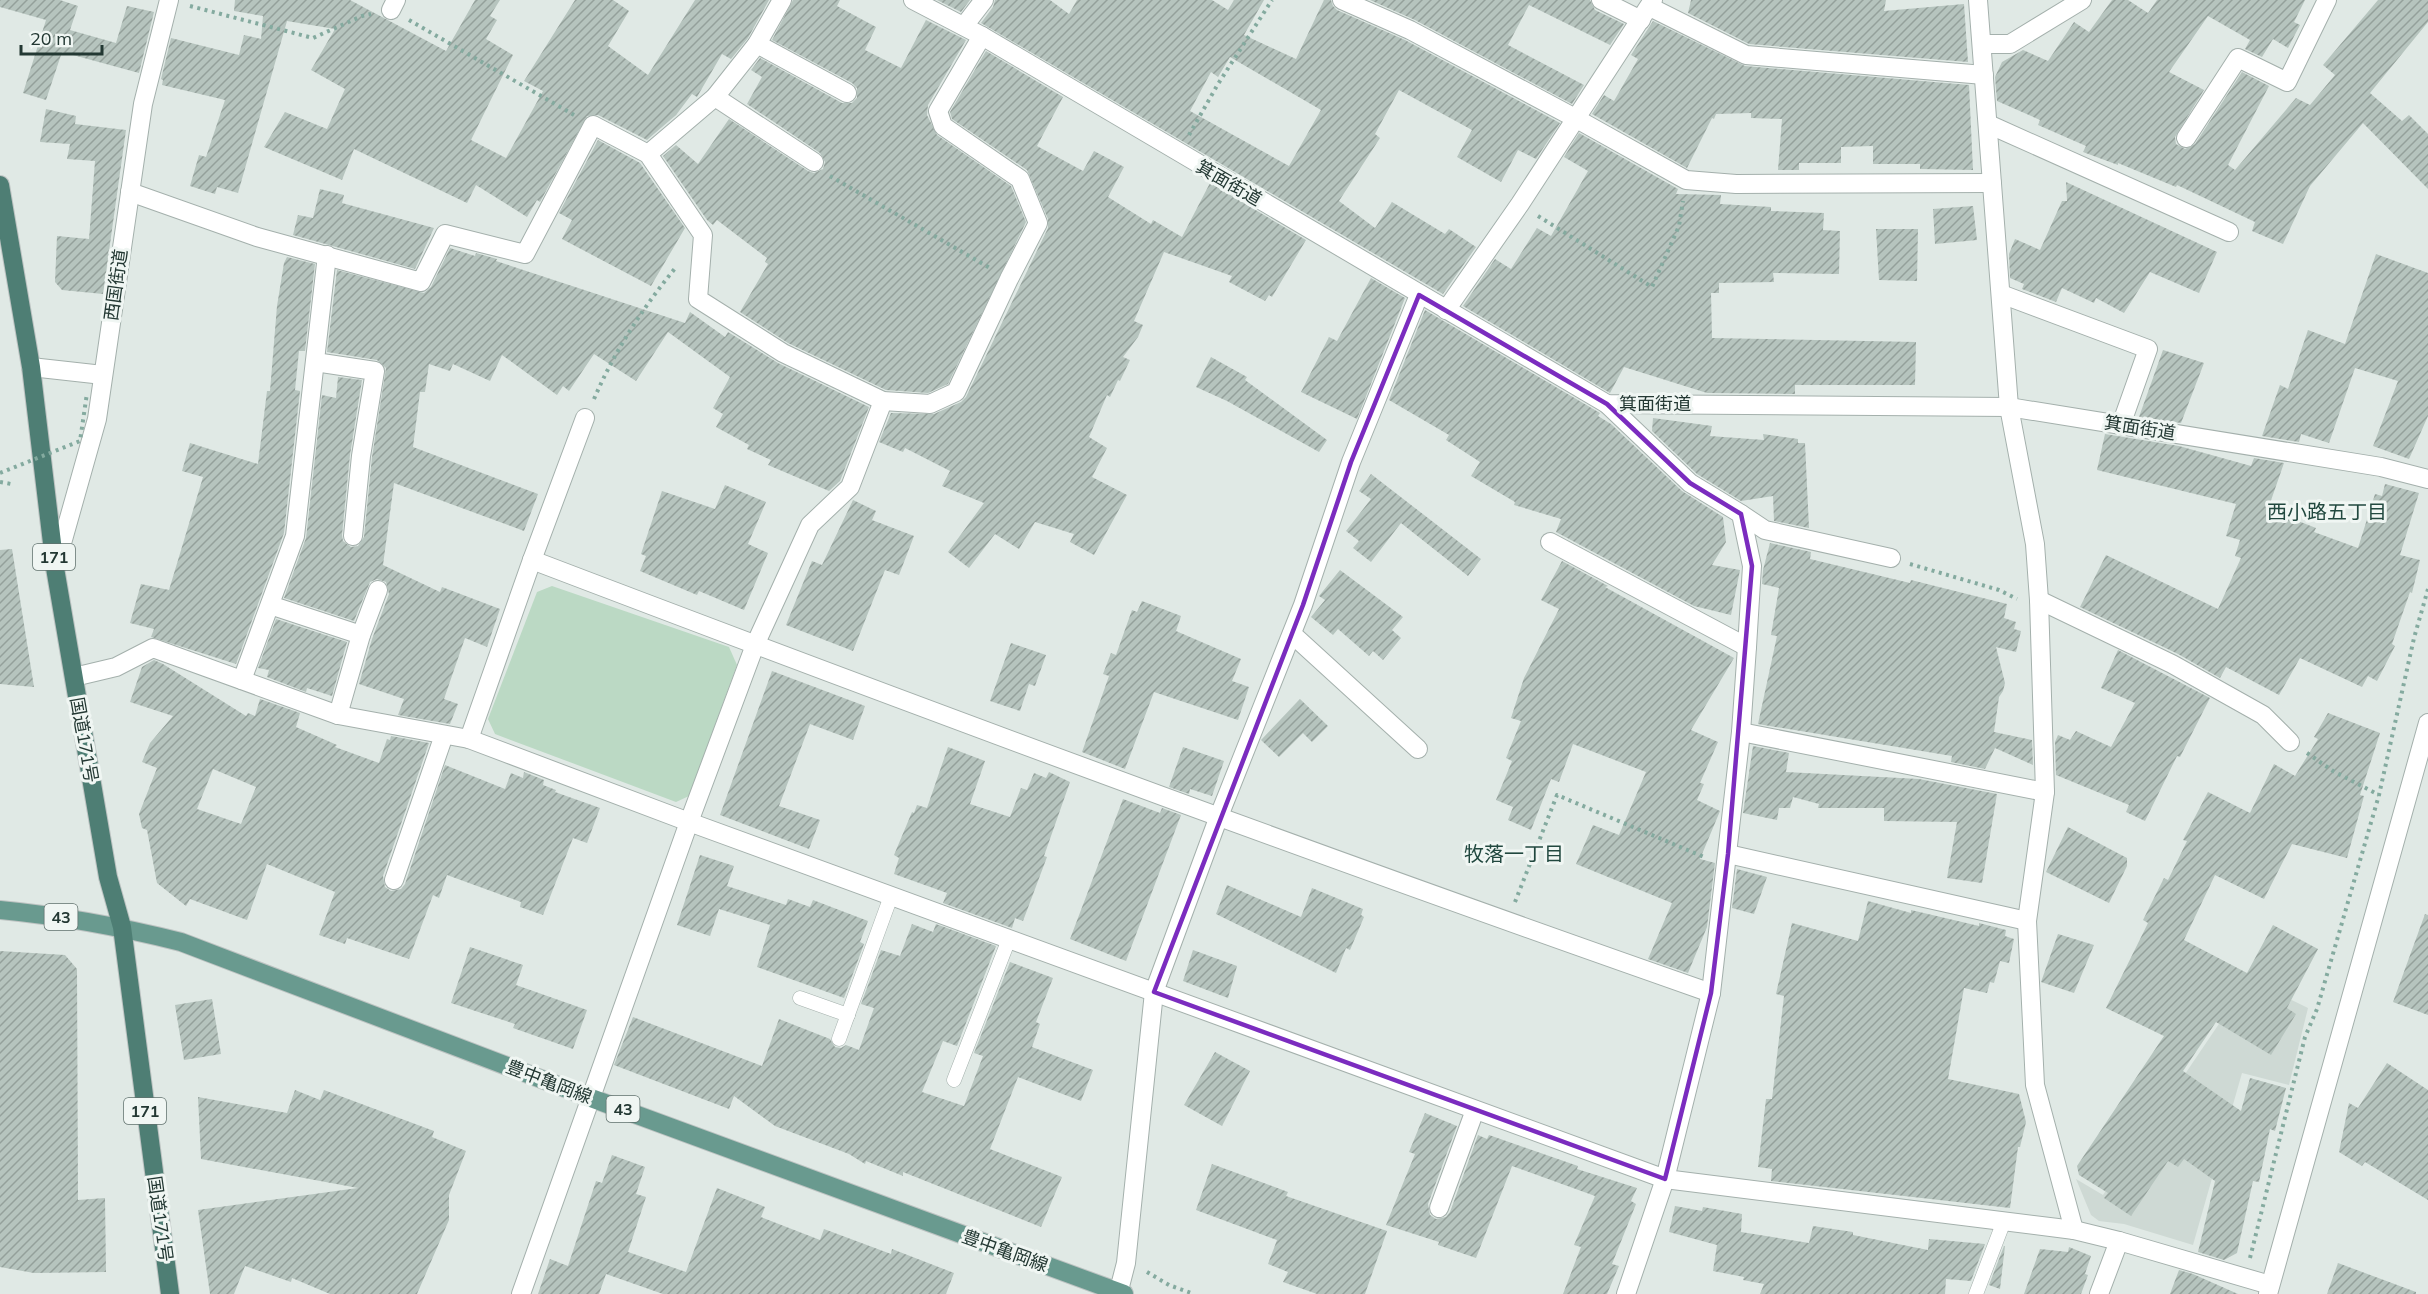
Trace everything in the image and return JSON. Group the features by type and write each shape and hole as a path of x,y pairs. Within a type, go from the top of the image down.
{"highway":[{"name":"国道171号","path":"0,185 30,367 55,568 108,877 122,927 170,1294"}],"main road":[{"name":"豊中亀岡線","path":"0,910 52,915 122,927 182,942 591,1098 1121,1293"}],"street":[{"name":"西国街道","path":"55,568 97,420 143,104 169,0"},
{"path":"648,154 715,97 757,44 782,0"},
{"name":"箕面街道","path":"913,0 982,36 1607,404 2009,407 2381,467 2428,479"},
{"path":"964,26 984,0"},
{"path":"1342,0 1410,30 1686,180 1736,184 1992,183"},
{"path":"1601,0 1648,9 1746,55 1984,75"},
{"path":"1978,0 2009,407 2035,544 2039,605 2045,792 2027,921 2035,1085 2074,1230"},
{"path":"1982,44 2010,44 2082,0"},
{"path":"2186,138 2238,58 2286,82 2327,0"},
{"path":"1446,310 1520,204 1648,9"},
{"path":"130,192 257,237 421,282 445,234 525,254 593,125 648,154 703,235 698,298 783,353 883,401 930,404 956,392 1038,223 1020,179 943,126 938,111 982,36"},
{"path":"757,44 846,93"},
{"path":"715,97 814,162"},
{"path":"1988,124 2229,232"},
{"path":"243,680 295,536 327,255"},
{"path":"2001,294 2148,349 2121,425"},
{"path":"1121,1293 1154,992 1219,816 1292,634 1351,462 1419,295"},
{"path":"315,362 375,371 361,456 353,536"},
{"path":"30,367 103,375"},
{"path":"521,1294 689,822 755,645 810,525 850,487 883,401"},
{"path":"1607,404 1690,483 1765,530 1891,558"},
{"path":"469,739 585,418"},
{"path":"1626,1294 1665,1179 1711,993 1741,732 1747,647 1752,566 1741,514"},
{"path":"1550,542 1747,647"},
{"path":"532,560 755,645 1507,922 1711,993"},
{"path":"338,715 361,635 378,590"},
{"path":"270,605 361,635"},
{"path":"2039,605 2172,664 2263,715 2290,742"},
{"path":"1292,634 1418,749"},
{"path":"74,677 116,667 153,648 338,715 469,739 689,822 1665,1179 2074,1230 2245,1278 2269,1290 2428,723"},
{"path":"1741,732 2045,792"},
{"path":"394,880 444,735"},
{"path":"1728,854 2027,921"},
{"path":"1439,1208 1475,1110"},
{"path":"2099,1294 2119,1241"}],"lane":[{"path":"839,1039 891,896"},
{"path":"954,1080 1009,939"},
{"path":"800,998 848,1015"},
{"path":"1976,1294 2004,1221"}],"path":[{"path":"169,0 313,38 393,5 593,125"},
{"path":"1179,153 1218,84 1272,0"},
{"path":"814,162 819,169 829,175 1009,279"},
{"path":"1520,204 1652,287 1679,226 1686,180"},
{"path":"585,418 607,368 650,298 703,235"},
{"path":"0,473 81,441 87,393"},
{"path":"0,482 10,484"},
{"path":"1891,558 1998,590 2039,605"},
{"path":"2245,1278 2305,1036 2317,1009 2379,795 2414,638 2428,589"},
{"path":"2290,742 2333,771 2379,795"},
{"path":"1507,922 1557,795 1708,859 1728,854"},
{"path":"1147,1272 1169,1285 1194,1294"}],"highlighted area":[{"path":"1419,295 1607,404 1690,483 1741,514 1752,566 1728,854 1711,993 1665,1179 1154,992 1303,605 1351,462"}],"shaded area":[{"path":"2246,978 2308,1008 2289,1085 2242,1073 2193,1245 2124,1224 2099,1221 2091,1215 2076,1179 2103,1195 2225,1015"}],"green space":[{"path":"552,586 729,647 737,665 689,796 676,802 495,734 488,719 537,592"}],"building":[{"path":"0,0 60,0 78,6 70,30 116,43 127,6 154,12 139,73 62,52 46,100 23,93 46,20 0,7"},
{"path":"235,0 350,0 446,51 475,0 500,0 490,16 497,20 486,39 513,55 471,140 506,158 543,91 524,81 575,0 613,0 629,11 608,46 648,75 695,0 769,0 748,38 731,59 722,54 697,97 692,94 676,115 647,140 598,115 587,116 540,202 537,200 527,217 476,185 467,203 354,149 342,180 264,147 285,112 327,129 345,89 311,70 335,29 287,21 238,193 217,187 215,194 190,186 199,155 206,157 225,100 162,85 163,80 161,79 171,38 239,55 244,35 261,39 263,16 234,11"},
{"path":"793,0 840,0 837,6 876,27 865,50 901,68 926,20 966,40 928,105 927,115 937,135 1011,186 1026,222 948,384 928,393 886,390 788,343 740,312 768,264 765,262 767,258 717,220 713,225 707,220 663,156 676,145 698,164 729,119 808,171 814,173 823,169 825,162 820,153 747,104 762,77 751,70 760,58 842,103 852,103 857,98 857,88 852,83 772,40"},
{"path":"937,0 970,0 961,12"},
{"path":"995,0 1050,0 1069,14 1077,0 1212,0 1228,10 1234,0 1264,0 1244,35 1296,59 1324,0 1331,0 1337,10 1405,40 1560,123 1536,159 1518,150 1501,182 1457,157 1472,130 1399,90 1375,134 1380,138 1339,201 1375,228 1392,202 1445,234 1449,229 1476,247 1443,294 981,23 993,7","holes":["1230,57 1321,110 1289,166 1190,111 1211,72 1218,77"]},
{"path":"1370,0 1590,0 1595,10 1624,24 1610,45 1529,5 1508,45 1584,85 1572,104 1415,20"},
{"path":"1691,0 1886,0 1884,11 1964,4 1968,62 1749,44 1688,13"},
{"path":"2112,0 2128,0 2148,13 2157,0 2305,0 2294,22 2300,25 2288,48 2273,39 2262,57 2245,49 2250,40 2208,16 2169,72 2204,90 2175,137 2176,144 2185,149 2195,144 2242,72 2269,86 2228,165 2235,170 2296,98 2310,105 2335,75 2323,65 2378,0 2428,0 2428,22 2370,93 2402,121 2409,115 2428,134 2428,189 2363,123 2310,186 2283,244 2252,231 2255,222 2177,185 2176,187 2118,163 2118,165 2083,152 2086,146 2038,125 2040,120 1997,101 1995,77 2002,62 2023,50 2048,61 2074,22 2089,32"},
{"path":"1653,21 1745,66 1969,85 1973,170 1920,169 1920,164 1873,164 1873,146 1841,147 1841,163 1799,163 1799,170 1778,170 1782,119 1751,118 1751,113 1716,114 1687,168 1592,114 1604,95 1614,101 1638,59 1631,55"},
{"path":"986,51 1063,97 1037,146 1083,171 1094,151 1124,167 1108,197 1151,224 1153,220 1182,237 1210,183 1306,240 1272,297 1269,295 1265,301 1229,282 1232,276 1164,252 1134,321 1143,325 1138,337 1123,357 1130,360 1110,397 1107,395 1089,437 1107,448 1092,477 1127,495 1094,555 1070,542 1074,534 1035,522 1019,549 995,534 969,568 948,552 984,503 942,486 950,471 905,448 903,452 879,442 891,413 934,414 961,402 966,397 1048,228 1048,219 1027,170 952,119 950,112"},
{"path":"46,109 76,116 75,124 126,130 103,294 62,290 55,282 57,236 89,239 95,161 67,159 70,144 40,142"},
{"path":"1579,133 1678,189 1676,194 1721,195 1720,204 1771,207 1771,211 1824,213 1823,230 1840,231 1839,274 1773,273 1774,282 1719,283 1719,293 1711,293 1712,338 1916,342 1915,385 1795,385 1795,394 1707,393 1624,367 1610,393 1463,306 1495,259 1511,269 1537,228 1551,236 1588,171 1564,157"},
{"path":"598,140 640,163 685,228 651,286 562,239 572,220 559,213"},
{"path":"2066,182 2217,252 2199,293 2150,272 2124,313 2096,298 2094,303 2062,288 2056,302 2022,289 2024,284 2010,278 2009,254 2015,239 2040,250 2062,201 2067,201"},
{"path":"320,189 344,195 342,203 434,228 415,269 293,235 298,215 313,218"},
{"path":"1973,206 1977,240 1935,244 1933,209"},
{"path":"1876,229 1918,229 1917,281 1879,280"},
{"path":"450,248 475,256 476,253 497,259 496,261 685,323 690,312 725,337 728,332 778,363 869,407 840,481 829,491 768,465 771,460 747,449 749,445 716,427 723,414 713,408 730,377 668,332 636,381 594,354 569,391 563,386 557,395 502,355 490,381 453,364 450,371 429,364 425,392 420,392 413,447 538,494 524,531 394,483 383,565 440,592 442,587 500,609 487,647 465,638 444,699 458,704 450,724 398,715 404,699 359,684 372,639 389,594 386,582 377,579 370,582 354,621 284,598 306,538 322,395 336,398 338,377 362,380 350,455 342,535 343,541 351,547 358,546 364,537 372,457 386,368 377,360 327,352 337,270 424,293 431,287"},
{"path":"2376,254 2428,273 2428,416 2409,459 2373,446 2398,381 2355,368 2329,443 2301,434 2299,442 2262,436 2280,385 2288,389 2308,330 2345,344"},
{"path":"287,257 315,264 305,351 299,351 295,390 300,391 284,533 236,664 151,637 154,629 130,623 141,584 169,590 203,477 182,471 190,443 258,464 267,391 270,391 277,306"},
{"path":"1371,278 1405,298 1357,419 1301,392 1329,337 1337,341"},
{"path":"1425,310 1600,413 1598,416 1611,424 1682,491 1723,517 1726,542 1712,565 1740,570 1731,615 1694,606 1556,532 1561,519 1514,505 1515,502 1471,476 1480,462 1446,440 1449,435 1389,400"},
{"path":"2163,350 2204,363 2181,423 2139,417"},
{"path":"1211,357 1247,377 1245,380 1327,440 1319,452 1227,401 1196,387"},
{"path":"1653,418 1712,426 1710,436 1764,440 1763,434 1798,439 1798,443 1805,443 1809,528 1774,521 1773,496 1741,501 1697,474 1652,431"},
{"path":"2105,434 2179,446 2251,466 2254,458 2284,463 2268,509 2316,528 2314,532 2358,548 2375,494 2382,496 2385,484 2419,493 2400,555 2420,560 2412,593 2410,592 2392,644 2395,646 2377,681 2368,676 2362,687 2300,658 2279,695 2226,667 2220,678 2178,654 2080,607 2106,555 2218,609 2241,558 2235,556 2240,540 2226,536 2236,504 2097,470"},
{"path":"1371,474 1481,559 1468,576 1401,523 1371,562 1353,548 1359,541 1346,531 1371,499 1359,491"},
{"path":"725,485 766,502 748,544 768,553 744,610 699,591 697,595 640,571 646,556 641,554 662,491 715,509"},
{"path":"853,500 876,511 872,520 914,536 899,575 885,570 853,651 786,625 812,561 822,565"},
{"path":"1770,543 1811,552 1810,559 1910,583 1911,580 2007,604 2004,618 2016,622 2014,629 2021,631 2016,652 1996,647 2005,683 1999,697 1994,732 2032,740 2033,765 1995,748 1985,769 1951,762 1952,756 1758,724 1777,636 1771,635 1779,588 1762,584"},
{"path":"12,549 34,687 0,684 0,550"},
{"path":"1562,561 1734,658 1691,730 1718,742 1700,783 1704,784 1697,800 1720,811 1700,859 1715,863 1707,927 1688,973 1648,959 1672,903 1576,864 1593,825 1619,835 1646,772 1573,744 1559,782 1551,779 1531,830 1508,820 1513,807 1496,800 1512,761 1506,758 1521,721 1511,718 1524,678 1559,609 1541,600"},
{"path":"1340,570 1403,617 1392,630 1401,638 1383,660 1373,651 1369,656 1338,629 1333,635 1311,617 1325,600 1319,596"},
{"path":"1142,601 1181,616 1176,631 1241,659 1232,681 1249,687 1238,720 1154,692 1125,769 1082,752 1109,676 1103,674 1111,653 1116,655 1132,610 1137,612"},
{"path":"276,619 347,642 332,696 307,688 306,692 267,677 269,670 258,668"},
{"path":"1011,643 1046,655 1035,686 1029,684 1020,711 990,701"},
{"path":"2118,650 2210,698 2180,757 2177,756 2145,821 2126,812 2129,805 2056,775 2055,742 2058,735 2070,740 2076,731 2111,747 2135,703 2101,688"},
{"path":"154,660 163,664 246,716 248,713 255,716 260,699 300,713 296,727 337,745 335,747 379,763 387,739 390,740 391,736 429,743 383,876 385,887 391,891 401,889 405,884 445,765 505,789 511,773 523,778 524,772 544,780 543,785 556,790 555,792 600,808 587,843 573,838 543,915 520,907 521,902 447,875 439,898 433,895 409,959 347,938 345,944 319,935 335,892 267,864 247,920 190,899 186,906 157,883 147,830 142,828 139,814 157,768 142,762 150,743 173,716 130,702 142,667","holes":["213,769 256,787 241,824 197,809"]},
{"path":"772,671 865,706 853,740 810,724 779,806 820,820 809,849 720,815"},
{"path":"1300,699 1328,726 1312,742 1303,733 1279,757 1261,740"},
{"path":"2328,713 2380,733 2360,795 2364,796 2347,858 2292,844 2264,899 2215,875 2184,940 2247,973 2273,925 2318,949 2287,1008 2296,1014 2271,1055 2216,1022 2183,1071 2241,1111 2250,1078 2286,1088 2275,1131 2270,1129 2259,1182 2253,1181 2237,1253 2224,1260 2198,1252 2215,1181 2184,1159 2178,1167 2168,1161 2131,1216 2104,1198 2108,1193 2079,1175 2077,1166 2164,1036 2106,1008 2148,923 2143,920 2164,878 2168,880 2187,841 2183,840 2208,792 2250,813 2274,764 2295,776 2318,739 2314,737"},
{"path":"1753,746 1789,753 1786,772 1919,779 1997,794 1982,883 1947,878 1957,822 1884,821 1884,808 1818,808 1819,804 1793,797 1790,808 1779,808 1777,820 1743,813"},
{"path":"948,747 985,761 970,804 1010,817 1021,788 1027,790 1034,773 1046,778 1049,772 1070,782 1044,856 1047,857 1023,921 1015,918 1012,928 943,903 947,893 894,874 899,858 894,855 912,812 914,813 917,805 927,808"},
{"path":"1183,747 1224,761 1212,796 1190,789 1189,794 1169,787"},
{"path":"1123,799 1160,813 1162,808 1181,815 1126,961 1070,939"},
{"path":"2068,827 2127,858 2127,866 2109,903 2046,872"},
{"path":"700,855 734,866 727,886 786,905 788,899 810,907 813,900 868,921 860,942 864,944 844,998 757,967 770,925 719,909 710,936 677,925"},
{"path":"1737,869 1767,877 1754,914 1732,908"},
{"path":"1227,885 1301,917 1312,888 1363,909 1361,915 1364,917 1350,950 1346,948 1336,973 1216,914"},
{"path":"1868,901 1911,913 1911,910 2006,930 2005,936 2014,939 2009,963 2000,961 1994,983 1990,982 1987,993 1964,988 1948,1079 2019,1094 2026,1122 2020,1147 2018,1147 2010,1208 1771,1181 1772,1169 1758,1167 1766,1099 1772,1099 1784,996 1776,994 1792,923 1858,941"},
{"path":"2425,914 2428,915 2428,1015 2393,1002"},
{"path":"912,924 933,932 936,924 996,946 957,1046 943,1041 922,1092 964,1106 983,1056 974,1053 1010,962 1053,978 1036,1022 1040,1024 1032,1047 1093,1070 1081,1101 1018,1077 990,1149 1062,1177 1041,1227 903,1172 903,1176 866,1161 865,1164 849,1154 775,1126 734,1096 729,1109 614,1065 633,1017 762,1066 779,1019 830,1039 835,1047 841,1048 846,1045 859,1050 874,1008 861,1004 881,950 900,956"},
{"path":"2058,934 2094,945 2074,993 2041,982"},
{"path":"470,947 523,965 516,985 587,1010 573,1049 513,1028 515,1024 451,1003"},
{"path":"1193,950 1237,966 1228,998 1183,981"},
{"path":"0,951 65,955 77,969 78,1200 105,1198 106,1272 34,1273 0,1267"},
{"path":"212,999 221,1054 184,1060 175,1005"},
{"path":"1215,1052 1250,1071 1222,1126 1184,1105"},
{"path":"2387,1063 2428,1090 2428,1200 2365,1162 2362,1166 2339,1152 2349,1103 2358,1108"},
{"path":"295,1090 320,1100 324,1090 434,1131 432,1137 466,1151 449,1195 449,1220 417,1294 330,1294 292,1278 291,1282 245,1266 234,1294 210,1294 198,1210 358,1188 201,1159 198,1097 287,1113"},
{"path":"1425,1113 1457,1126 1428,1204 1430,1215 1436,1219 1446,1217 1450,1212 1478,1135 1487,1139 1489,1135 1578,1166 1577,1169 1637,1188 1631,1201 1636,1204 1612,1264 1619,1266 1607,1294 1563,1294 1581,1247 1574,1245 1595,1196 1512,1166 1476,1258 1438,1245 1439,1242 1386,1225 1415,1154 1409,1152"},
{"path":"612,1155 645,1167 636,1194 646,1197 628,1252 686,1272 717,1188 765,1207 761,1217 820,1240 824,1229 891,1254 892,1249 954,1273 946,1294 663,1294 606,1274 599,1294 538,1294 550,1259 568,1266 596,1181 602,1183"},
{"path":"1212,1164 1288,1192 1286,1196 1387,1231 1365,1294 1317,1294 1283,1282 1288,1272 1268,1264 1277,1240 1196,1210"},
{"path":"1675,1206 1702,1211 1703,1207 1742,1214 1741,1232 1809,1243 1813,1226 1853,1232 1853,1235 1928,1250 1929,1239 1985,1244 1971,1281 1946,1279 1945,1294 1760,1294 1764,1284 1743,1280 1744,1277 1713,1271 1717,1245 1669,1232"},
{"path":"2005,1246 2000,1289 1989,1285"},
{"path":"2069,1247 2091,1256 2085,1274 2088,1275 2081,1294 2024,1294 2040,1249 2068,1252"},
{"path":"2338,1263 2416,1292 2416,1294 2327,1294"},
{"path":"2179,1270 2193,1274 2238,1294 2170,1294"}],"district":[{"name":"西小路五丁目","path":"2327,512"},
{"name":"牧落一丁目","path":"1514,854"}]}
